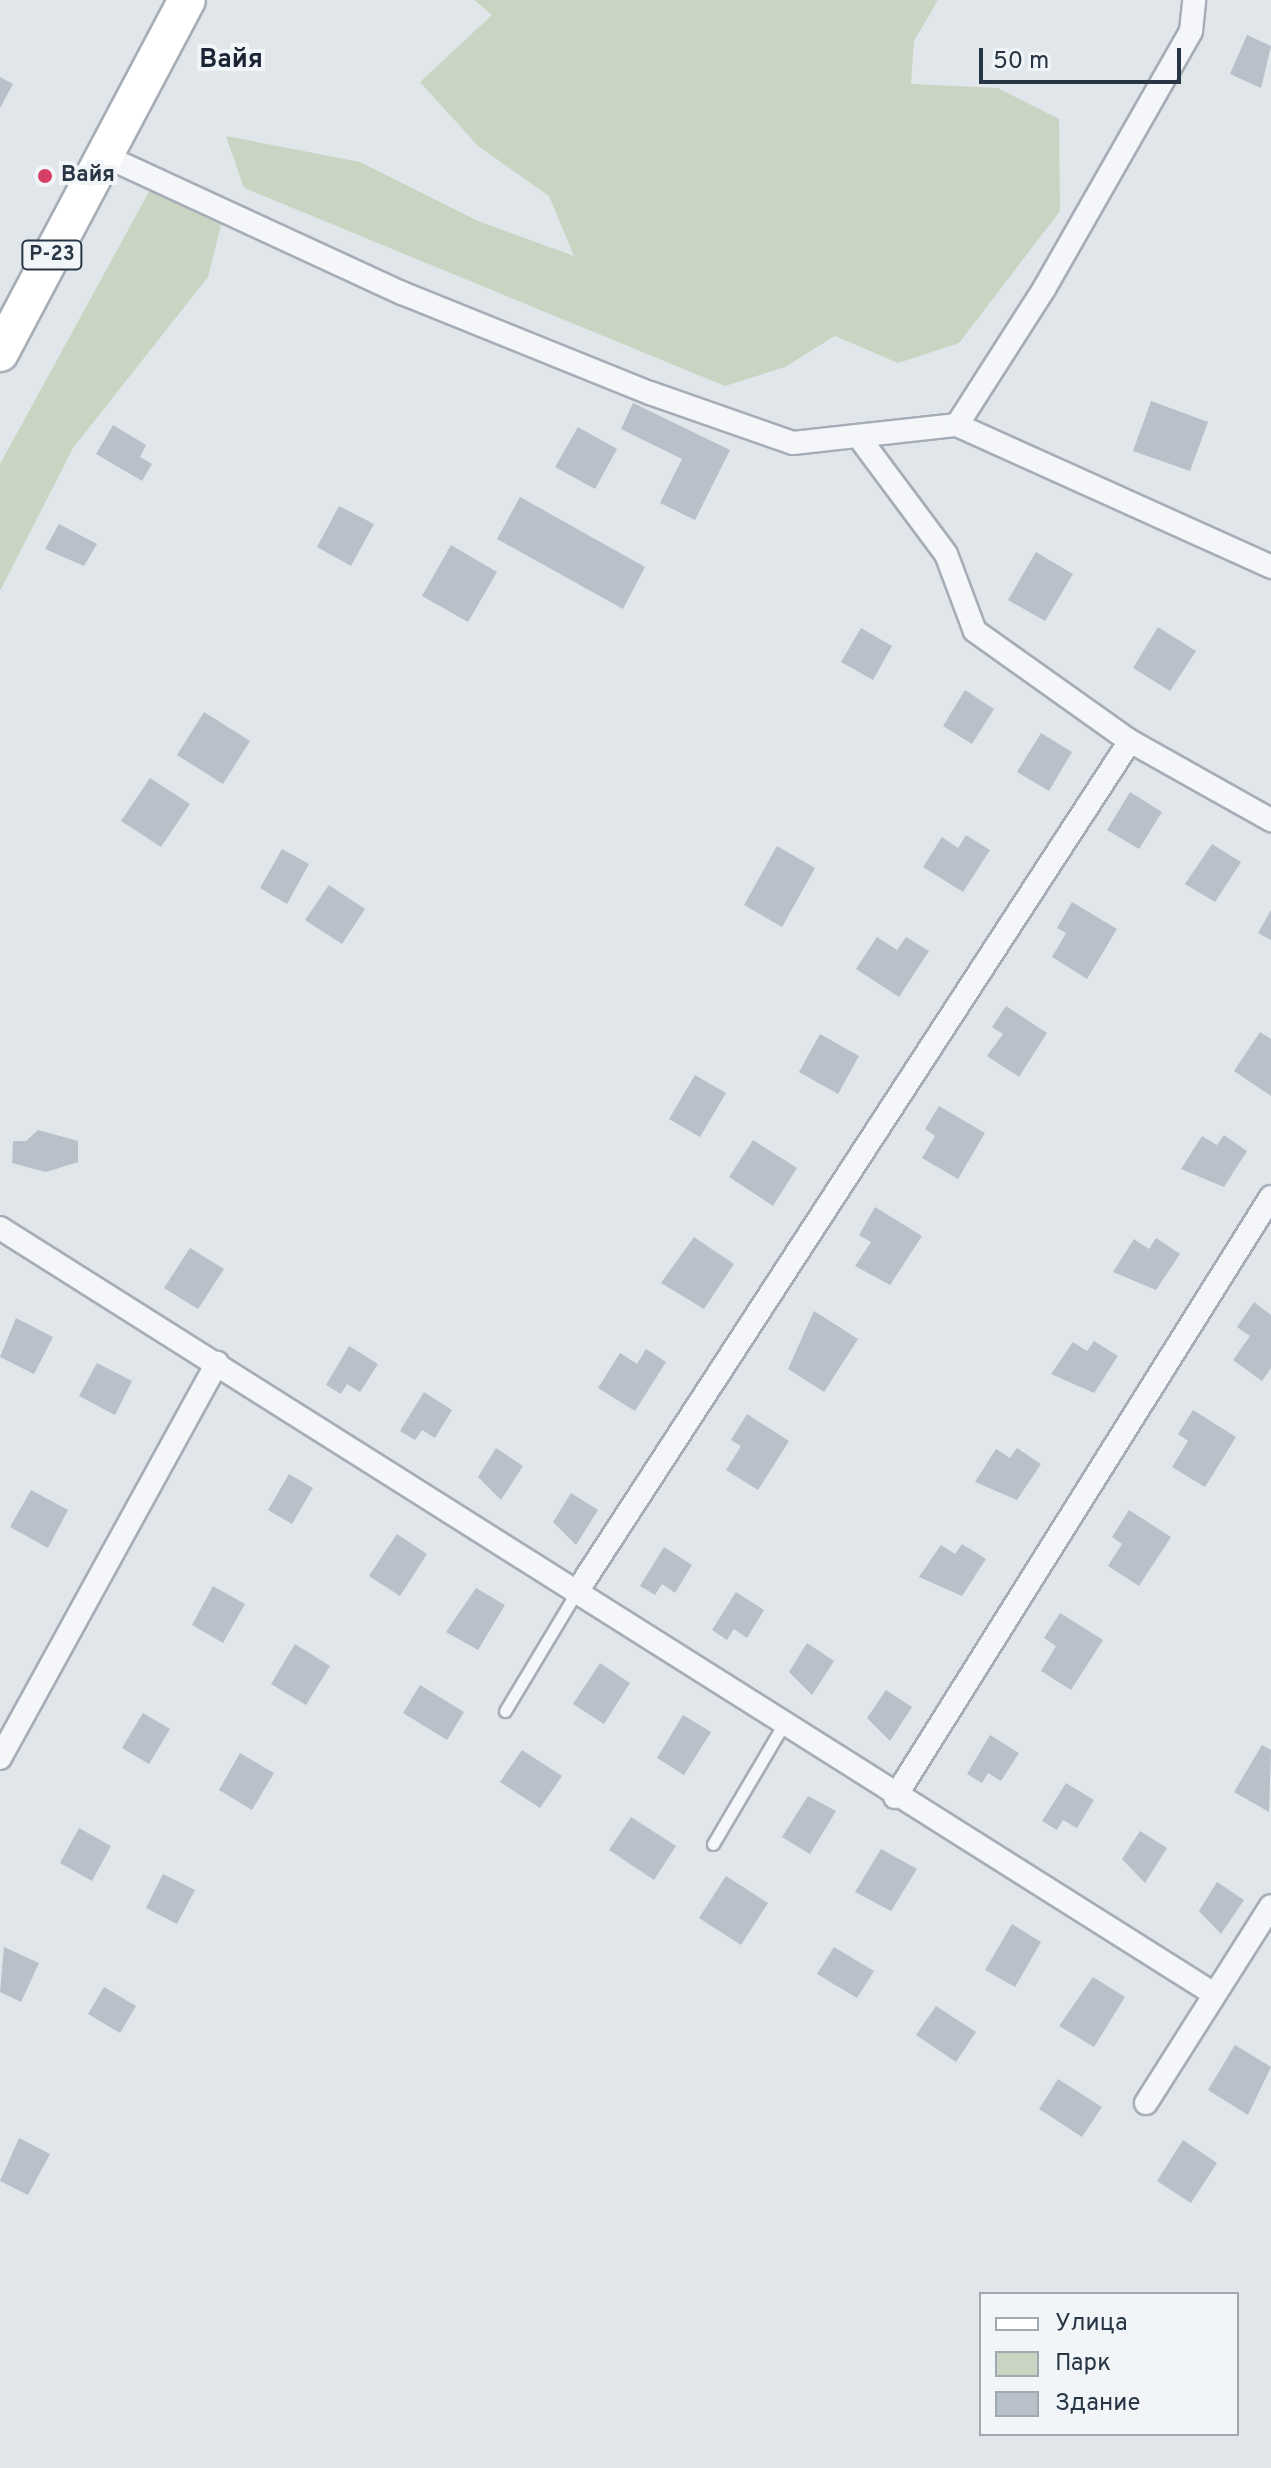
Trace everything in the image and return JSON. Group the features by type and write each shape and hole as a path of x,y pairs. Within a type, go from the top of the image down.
{"main road":[{"name":"Р-23","path":"0,353 187,0"}],"street":[{"path":"957,425 1044,289 1191,31 1194,0"},
{"path":"105,156 402,293 650,393 793,443 957,425 1271,567"},
{"path":"858,436 946,554 975,631 1130,741 1271,820"},
{"path":"576,1593 1130,741"},
{"path":"895,1797 1271,1197"},
{"path":"0,1228 217,1363 895,1797 1214,1994"},
{"path":"0,1758 217,1363"},
{"path":"1146,2103 1271,1906"}],"lane":[{"path":"505,1711 576,1593"},
{"path":"713,1844 783,1725"}],"green space":[{"path":"474,0 938,0 914,41 911,84 998,88 1059,119 1060,211 959,343 898,363 835,336 785,367 725,386 244,188 226,136 360,162 478,221 574,256 549,196 478,146 420,82 492,15"},
{"path":"150,190 221,225 208,277 73,448 0,591 0,464"}],"building":[{"path":"1247,35 1271,46 1261,88 1230,74"},
{"path":"0,77 13,84 0,108"},
{"path":"1151,401 1208,422 1190,471 1133,451"},
{"path":"633,403 730,450 695,520 660,503 682,459 621,429"},
{"path":"113,425 146,445 140,457 152,464 142,481 96,454"},
{"path":"578,427 617,449 595,489 555,467"},
{"path":"520,497 645,567 623,609 497,539"},
{"path":"339,506 374,524 351,566 317,547"},
{"path":"59,524 97,544 84,566 45,549"},
{"path":"451,545 497,572 468,622 422,596"},
{"path":"1036,552 1073,574 1045,621 1008,600"},
{"path":"1158,627 1196,651 1170,691 1133,668"},
{"path":"861,628 892,646 873,680 841,662"},
{"path":"965,690 994,709 972,744 943,726"},
{"path":"204,712 250,741 223,784 177,755"},
{"path":"1041,733 1072,752 1049,791 1017,772"},
{"path":"150,778 190,804 161,847 121,821"},
{"path":"1130,792 1162,812 1139,849 1107,830"},
{"path":"966,835 990,850 963,892 923,867 942,837 958,848"},
{"path":"1212,844 1241,862 1215,902 1185,884"},
{"path":"777,846 815,868 782,927 744,905"},
{"path":"282,849 309,864 287,904 260,888"},
{"path":"329,885 365,909 342,944 305,920"},
{"path":"1072,902 1117,929 1087,979 1052,957 1066,933 1057,928"},
{"path":"1271,910 1271,940 1258,933"},
{"path":"877,937 897,950 906,937 929,951 899,997 856,969"},
{"path":"1006,1006 1047,1033 1019,1077 987,1056 1003,1034 992,1027"},
{"path":"1260,1032 1271,1039 1271,1096 1234,1071"},
{"path":"820,1034 859,1056 838,1094 799,1072"},
{"path":"695,1075 726,1093 700,1137 669,1119"},
{"path":"939,1106 985,1133 958,1179 922,1158 935,1136 925,1129"},
{"path":"38,1130 78,1141 78,1162 46,1172 12,1163 13,1141 26,1141"},
{"path":"1224,1135 1247,1151 1224,1187 1181,1169 1202,1136 1217,1145"},
{"path":"753,1140 797,1168 773,1206 729,1177"},
{"path":"875,1207 922,1236 890,1285 855,1266 871,1242 859,1235"},
{"path":"694,1237 734,1264 704,1309 661,1283"},
{"path":"1156,1238 1180,1254 1156,1290 1113,1272 1134,1239 1149,1249"},
{"path":"190,1248 224,1269 198,1309 164,1288"},
{"path":"1254,1302 1271,1315 1271,1368 1262,1381 1233,1360 1250,1336 1237,1327"},
{"path":"814,1311 858,1339 824,1392 788,1369"},
{"path":"16,1318 53,1337 34,1374 0,1357"},
{"path":"1094,1341 1118,1356 1094,1393 1051,1374 1073,1342 1087,1351"},
{"path":"349,1346 378,1364 360,1392 347,1384 341,1394 326,1385"},
{"path":"646,1349 666,1362 635,1411 598,1388 620,1353 637,1364"},
{"path":"97,1363 132,1381 115,1415 79,1396"},
{"path":"424,1392 452,1410 435,1438 422,1430 415,1440 400,1431"},
{"path":"1193,1410 1236,1437 1205,1487 1172,1467 1188,1441 1178,1434"},
{"path":"747,1414 789,1441 758,1490 726,1470 741,1446 731,1440"},
{"path":"496,1448 523,1466 501,1500 478,1477"},
{"path":"1017,1448 1041,1464 1017,1500 975,1482 996,1449 1010,1458"},
{"path":"289,1474 313,1488 292,1524 268,1510"},
{"path":"31,1490 68,1510 48,1548 10,1527"},
{"path":"571,1493 598,1510 576,1545 553,1522"},
{"path":"1129,1510 1171,1537 1139,1586 1108,1566 1122,1544 1112,1537"},
{"path":"397,1534 427,1554 400,1596 369,1576"},
{"path":"962,1544 986,1559 962,1596 919,1577 941,1545 955,1554"},
{"path":"664,1547 692,1565 675,1593 662,1584 655,1595 640,1586"},
{"path":"213,1586 245,1604 223,1643 192,1625"},
{"path":"476,1588 505,1605 478,1650 446,1632"},
{"path":"736,1592 764,1610 747,1638 734,1629 727,1640 712,1630"},
{"path":"1060,1613 1103,1640 1071,1690 1041,1671 1056,1646 1044,1638"},
{"path":"807,1643 834,1661 812,1695 789,1672"},
{"path":"295,1644 330,1666 306,1705 271,1684"},
{"path":"600,1663 630,1683 604,1724 573,1704"},
{"path":"420,1685 464,1712 447,1740 403,1713"},
{"path":"886,1690 912,1707 890,1741 867,1718"},
{"path":"143,1713 170,1729 149,1764 122,1748"},
{"path":"683,1715 711,1732 684,1775 657,1758"},
{"path":"990,1735 1019,1753 1001,1781 988,1773 982,1783 967,1774"},
{"path":"1262,1745 1271,1750 1269,1812 1234,1792"},
{"path":"522,1750 562,1776 540,1808 500,1782"},
{"path":"240,1753 274,1773 252,1810 219,1790"},
{"path":"1066,1783 1094,1800 1077,1828 1063,1820 1057,1830 1042,1821"},
{"path":"808,1796 836,1811 810,1854 782,1837"},
{"path":"631,1817 676,1846 654,1880 609,1850"},
{"path":"79,1828 111,1846 92,1881 60,1863"},
{"path":"1140,1831 1167,1848 1145,1883 1122,1859"},
{"path":"881,1849 917,1869 891,1911 855,1892"},
{"path":"163,1874 195,1890 177,1924 146,1908"},
{"path":"726,1876 768,1903 741,1945 699,1918"},
{"path":"1217,1882 1244,1900 1221,1934 1199,1911"},
{"path":"1012,1924 1041,1942 1015,1987 985,1970"},
{"path":"4,1947 39,1963 21,2002 0,1992"},
{"path":"834,1947 874,1971 857,1998 817,1974"},
{"path":"1093,1977 1125,1997 1094,2047 1059,2026"},
{"path":"104,1987 136,2006 120,2033 88,2014"},
{"path":"936,2006 976,2032 956,2062 916,2035"},
{"path":"1235,2045 1271,2067 1248,2115 1208,2090"},
{"path":"1058,2079 1102,2107 1082,2137 1039,2109"},
{"path":"19,2138 50,2154 28,2195 0,2181"},
{"path":"1183,2140 1217,2163 1191,2203 1157,2181"}],"place":[{"name":"Вайя","path":"45,176"}],"district":[{"name":"Вайя","path":"231,61"}]}
